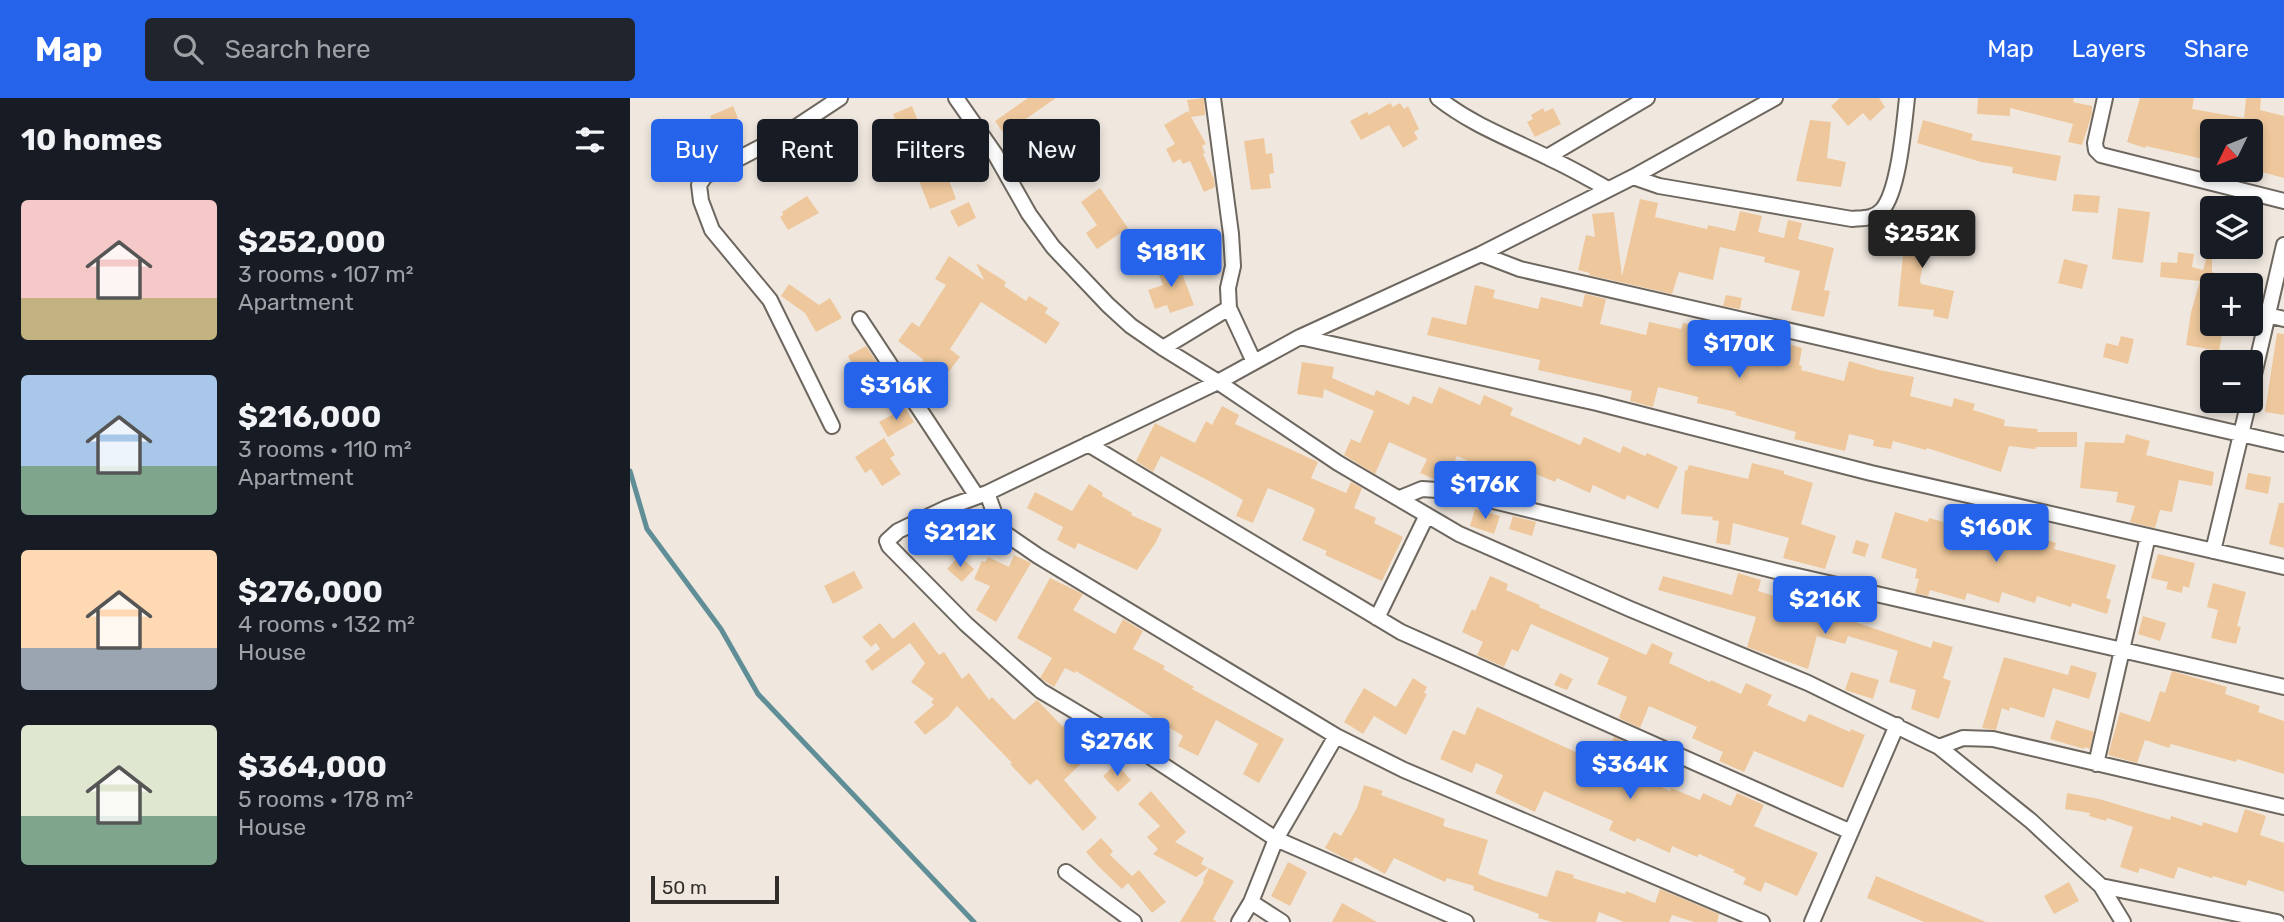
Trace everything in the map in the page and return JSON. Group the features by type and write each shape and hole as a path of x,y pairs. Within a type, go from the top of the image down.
{"street":[{"path":"832,426 770,300 712,230 701,201 699,185 705,176 784,135 840,98"},
{"path":"956,98 995,154 1029,214 1053,247 1131,326 1338,463 1459,534 1808,683 1939,747 2031,821 2101,886 2122,922"},
{"path":"1213,98 1231,234 1233,266 1228,288 1229,308 1254,362"},
{"path":"1438,98 1496,135 1608,188"},
{"path":"1547,157 1647,98"},
{"path":"1466,922 1276,839 1140,750 1041,691 966,624 887,541 898,531 1088,444 1218,382 1300,337 1481,254 1633,177 1775,98"},
{"path":"1633,177 1673,188 1852,219 1868,218 1882,210 1894,186 1907,98"},
{"path":"2105,98 2095,143 2096,150 2101,155 2284,201"},
{"path":"2259,350 2284,245"},
{"path":"1481,254 1520,269 2284,444"},
{"path":"1163,348 1229,308"},
{"path":"2267,315 2284,319"},
{"path":"860,319 982,494 1006,534 1038,556 1336,736 1404,771 1762,922"},
{"path":"1300,337 1597,403 1871,473 2284,567"},
{"path":"2213,551 2247,413"},
{"path":"1088,444 1401,632 1851,832"},
{"path":"1400,498 1422,489 1453,491 1784,573 2284,687"},
{"path":"1377,618 1427,515"},
{"path":"2096,764 2148,536"},
{"path":"1812,922 1897,725"},
{"path":"1238,922 1251,902 1276,839 1336,736"},
{"path":"1939,747 1963,738 1993,739 2284,807"},
{"path":"1066,872 1134,922"},
{"path":"2101,886 2277,922"},
{"path":"1251,902 1282,922"}],"building":[{"path":"1028,98 1056,98 1026,119 1003,119 1003,133 995,121"},
{"path":"1204,98 1205,115 1191,117 1206,144 1202,146 1205,153 1203,154 1214,179 1215,187 1204,192 1190,161 1183,164 1180,159 1173,163 1166,149 1175,144 1164,125 1188,111 1190,114 1187,100"},
{"path":"1840,98 1879,98 1885,107 1870,121 1863,113 1848,126 1831,106"},
{"path":"1978,98 2074,98 2073,102 2092,106 2092,114 2082,145 2068,142 2073,124 2010,108 2010,116 1977,114"},
{"path":"2140,98 2194,98 2192,109 2244,118 2246,98 2261,98 2260,110 2284,116 2284,178 2263,172 2263,119 2200,119 2200,158 2127,142"},
{"path":"1390,103 1393,107 1400,103 1404,109 1408,106 1419,129 1414,132 1418,139 1403,148 1389,125 1361,140 1350,121 1367,112 1369,115"},
{"path":"733,106 738,118 711,119 710,116"},
{"path":"912,106 917,119 895,119 893,114"},
{"path":"1543,108 1545,112 1553,108 1561,124 1535,137 1527,122 1533,119 1531,115"},
{"path":"1810,120 1831,122 1827,158 1846,162 1841,187 1796,181"},
{"path":"1923,120 1973,134 1971,140 2061,156 2056,181 2012,173 2013,167 1981,162 1917,143"},
{"path":"1264,138 1266,154 1272,153 1274,173 1269,174 1271,188 1251,190 1244,141"},
{"path":"919,182 950,182 956,199 930,209"},
{"path":"1100,188 1128,228 1097,249 1086,233 1097,225 1081,202"},
{"path":"2074,194 2100,196 2098,213 2072,211"},
{"path":"807,196 819,213 788,230 780,217 782,212"},
{"path":"1640,199 1658,203 1655,217 1707,229 1708,225 1735,231 1740,211 1762,216 1758,232 1784,238 1788,220 1802,223 1798,239 1834,248 1824,290 1830,291 1824,317 1791,310 1800,271 1764,262 1765,257 1720,247 1713,280 1679,272 1672,294 1589,275 1590,273 1578,270 1586,235 1595,237 1592,214 1614,212 1622,276"},
{"path":"969,202 976,218 958,227 950,211"},
{"path":"2118,208 2150,212 2143,263 2112,259"},
{"path":"1905,221 1953,232 1949,248 1927,243 1920,280 1921,284 1954,291 1948,319 1933,316 1934,310 1898,306 1903,255 1898,253"},
{"path":"2178,252 2194,254 2192,267 2203,270 2206,259 2212,259 2212,272 2215,273 2200,273 2200,281 2160,277 2161,262 2177,263"},
{"path":"949,256 984,280 976,263 1006,282 1004,286 1026,301 1029,296 1048,308 1045,313 1060,323 1046,344 981,302 950,349 960,357 942,380 921,363 924,360 898,341 912,322 919,327 946,285 935,279"},
{"path":"2064,259 2088,265 2082,289 2058,283"},
{"path":"1177,260 1194,305 1170,313 1167,305 1155,309 1148,290 1163,285 1156,267"},
{"path":"2200,281 2200,336 2222,336 2219,350 2186,345 2191,312"},
{"path":"789,284 819,305 830,298 842,318 816,332 805,313 781,296"},
{"path":"1475,285 1495,290 1493,298 1538,309 1541,297 1582,307 1585,294 1606,299 1600,324 1646,335 1649,322 1681,329 1683,323 1724,333 1720,350 1758,361 1761,349 1779,354 1782,342 1802,348 1799,365 1802,366 1801,370 1844,381 1849,361 1914,377 1910,396 1952,407 1954,398 1975,404 1973,410 2005,420 2004,426 2038,429 2037,432 2077,432 2077,447 2035,449 2009,446 2001,472 1927,448 1926,450 1893,441 1891,449 1873,446 1874,440 1849,434 1845,451 1794,439 1796,432 1735,415 1736,412 1697,403 1698,397 1658,387 1653,407 1630,401 1632,391 1538,370 1540,360 1427,335 1432,317 1466,325"},
{"path":"1726,295 1742,298 1740,309 1723,306"},
{"path":"2277,333 2284,334 2284,415 2265,412"},
{"path":"2121,336 2134,339 2128,364 2103,357 2106,343 2118,346"},
{"path":"866,346 878,364 858,375 848,356"},
{"path":"1302,362 1334,367 1332,378 1374,396 1376,390 1409,405 1413,396 1432,404 1439,387 1480,405 1484,395 1513,408 1510,415 1580,445 1584,437 1620,453 1623,446 1678,467 1658,509 1627,495 1625,500 1593,485 1590,493 1557,478 1555,482 1524,469 1520,476 1491,464 1489,470 1457,456 1446,481 1436,480 1420,473 1427,459 1389,442 1375,474 1344,455 1351,439 1360,443 1374,411 1324,389 1323,398 1297,394"},
{"path":"1222,406 1239,415 1235,424 1318,462 1311,478 1346,493 1351,482 1362,488 1354,508 1376,518 1374,523 1403,537 1382,581 1325,555 1327,551 1302,540 1315,510 1312,507 1268,488 1253,523 1236,516 1243,500 1211,482 1161,456 1153,472 1136,461 1155,423 1195,443 1206,421 1212,425"},
{"path":"905,408 914,422 888,437 879,422"},
{"path":"2126,434 2150,441 2146,455 2214,472 2212,486 2179,480 2172,512 2160,510 2155,528 2130,522 2135,506 2116,502 2118,492 2080,488 2085,442 2124,443"},
{"path":"884,438 895,455 890,458 901,474 882,486 871,469 865,473 855,457"},
{"path":"1752,463 1784,471 1784,474 1813,483 1801,524 1836,536 1825,569 1783,558 1789,538 1733,523 1730,545 1716,543 1719,521 1712,520 1713,517 1681,514 1685,470 1687,471 1689,465 1748,479"},
{"path":"2248,473 2271,477 2268,494 2245,489"},
{"path":"1089,484 1103,493 1102,496 1132,513 1131,515 1162,529 1137,570 1078,543 1075,549 1057,540 1063,527 1027,508 1035,492 1072,511"},
{"path":"2279,503 2284,503 2284,548 2269,544"},
{"path":"1475,509 1500,516 1494,534 1470,526"},
{"path":"1895,512 1928,522 1929,518 2012,541 2017,521 2037,527 2035,536 2056,543 2054,549 2116,565 2106,598 2111,600 2107,614 2072,603 2071,607 2037,596 2035,603 2002,592 1999,603 1967,593 1965,600 1930,590 1928,596 1915,593 1919,579 1915,578 1917,569 1881,558"},
{"path":"1513,516 1536,522 1532,536 1509,529"},
{"path":"1856,540 1869,544 1865,557 1852,553"},
{"path":"2158,554 2195,563 2189,588 2183,586 2182,593 2166,589 2168,582 2151,578"},
{"path":"1014,555 1031,563 996,622 976,610 990,586 974,579 982,561 985,562 988,557 1009,567"},
{"path":"959,556 974,569 962,582 947,569"},
{"path":"854,571 863,588 833,604 824,586"},
{"path":"1738,573 1761,580 1758,591 1801,604 1803,599 1854,614 1852,621 1931,648 1933,641 1953,647 1943,678 1951,681 1939,719 1911,709 1916,690 1889,682 1898,651 1848,636 1845,644 1817,636 1808,669 1747,647 1756,617 1658,590 1663,576 1732,595"},
{"path":"1490,576 1508,584 1506,590 1540,605 1539,607 1646,655 1652,643 1673,653 1669,663 1710,682 1711,680 1741,694 1746,683 1772,695 1767,705 1805,722 1809,714 1850,732 1851,729 1865,735 1843,788 1754,751 1744,772 1719,761 1723,752 1692,738 1697,727 1649,706 1640,728 1621,719 1619,717 1627,697 1597,684 1609,658 1531,624 1518,652 1512,649 1504,667 1477,655 1483,642 1462,632 1472,609 1475,611"},
{"path":"1050,578 1083,594 1073,610 1115,634 1123,619 1143,631 1133,649 1165,666 1163,669 1194,687 1192,689 1284,739 1259,783 1243,774 1258,744 1216,720 1198,756 1178,746 1183,736 1076,671 1075,673 1065,668 1054,687 1040,678 1052,658 1017,638"},
{"path":"2213,583 2246,592 2237,626 2241,627 2236,644 2211,638 2218,610 2207,607"},
{"path":"2143,616 2166,623 2160,641 2138,634"},
{"path":"914,622 939,655 944,652 962,679 969,673 989,700 992,697 1014,720 1037,700 1063,727 1066,724 1094,751 1064,780 1097,818 1083,831 1037,779 1030,785 957,706 948,717 925,735 914,722 934,705 931,702 934,699 911,682 925,663 910,643 872,671 865,661 880,649 876,643 871,647 862,637 880,623 893,639"},
{"path":"2004,657 2068,675 2071,665 2097,673 2089,699 2053,688 2044,718 2010,707 2009,711 2002,708 1996,730 1982,728"},
{"path":"2172,671 2227,687 2225,694 2260,706 2258,712 2284,721 2284,774 2237,759 2236,762 2171,744 2169,748 2145,740 2137,763 2108,755 2120,712 2150,722 2160,691 2165,693"},
{"path":"1851,672 1879,680 1873,699 1845,690"},
{"path":"1560,673 1573,679 1567,690 1554,685"},
{"path":"1413,678 1427,687 1424,693 1427,694 1406,735 1374,716 1363,734 1344,722 1364,688 1396,707"},
{"path":"1477,707 1602,764 1614,737 1632,745 1622,769 1670,791 1671,788 1700,800 1703,793 1731,806 1737,793 1764,805 1754,826 1818,853 1797,896 1765,882 1761,892 1743,884 1746,878 1733,872 1735,870 1699,854 1697,857 1672,846 1670,853 1637,838 1635,842 1609,830 1613,821 1544,791 1535,812 1495,793 1503,775 1476,763 1472,773 1440,759 1453,730 1465,735"},
{"path":"2056,720 2094,732 2090,749 2050,739"},
{"path":"1116,764 1131,780 1118,792 1103,776"},
{"path":"1364,785 1383,791 1381,795 1445,819 1443,826 1488,840 1478,874 1495,881 1547,897 1556,870 1625,894 1626,891 1655,903 1660,889 1719,914 1717,922 1694,922 1672,915 1669,922 1624,922 1599,912 1596,922 1552,922 1538,918 1539,914 1473,890 1474,886 1447,878 1445,882 1394,858 1385,874 1355,857 1352,862 1325,848 1334,832 1341,836 1357,808"},
{"path":"1151,791 1186,832 1175,842 1204,858 1201,864 1208,868 1196,877 1153,854 1158,849 1147,837 1160,826 1138,804"},
{"path":"2067,793 2099,799 2170,820 2171,816 2202,826 2203,822 2237,833 2245,809 2266,816 2260,835 2284,843 2284,892 2248,880 2246,886 2178,867 2174,879 2140,868 2138,873 2120,867 2133,827 2107,818 2106,821 2089,816 2090,813 2065,809"},
{"path":"1101,838 1113,851 1110,855 1132,876 1139,870 1166,902 1152,913 1128,883 1122,889 1099,867 1086,852"},
{"path":"1288,862 1307,872 1290,906 1271,896"},
{"path":"1209,868 1234,881 1213,919 1217,922 1180,922 1204,882"},
{"path":"1876,876 1986,922 1924,922 1867,898"},
{"path":"2069,882 2079,901 2054,914 2044,896"},
{"path":"1342,903 1377,922 1332,922"}],"waterway":[{"path":"630,471 647,529 721,629 758,694 974,922"}]}
